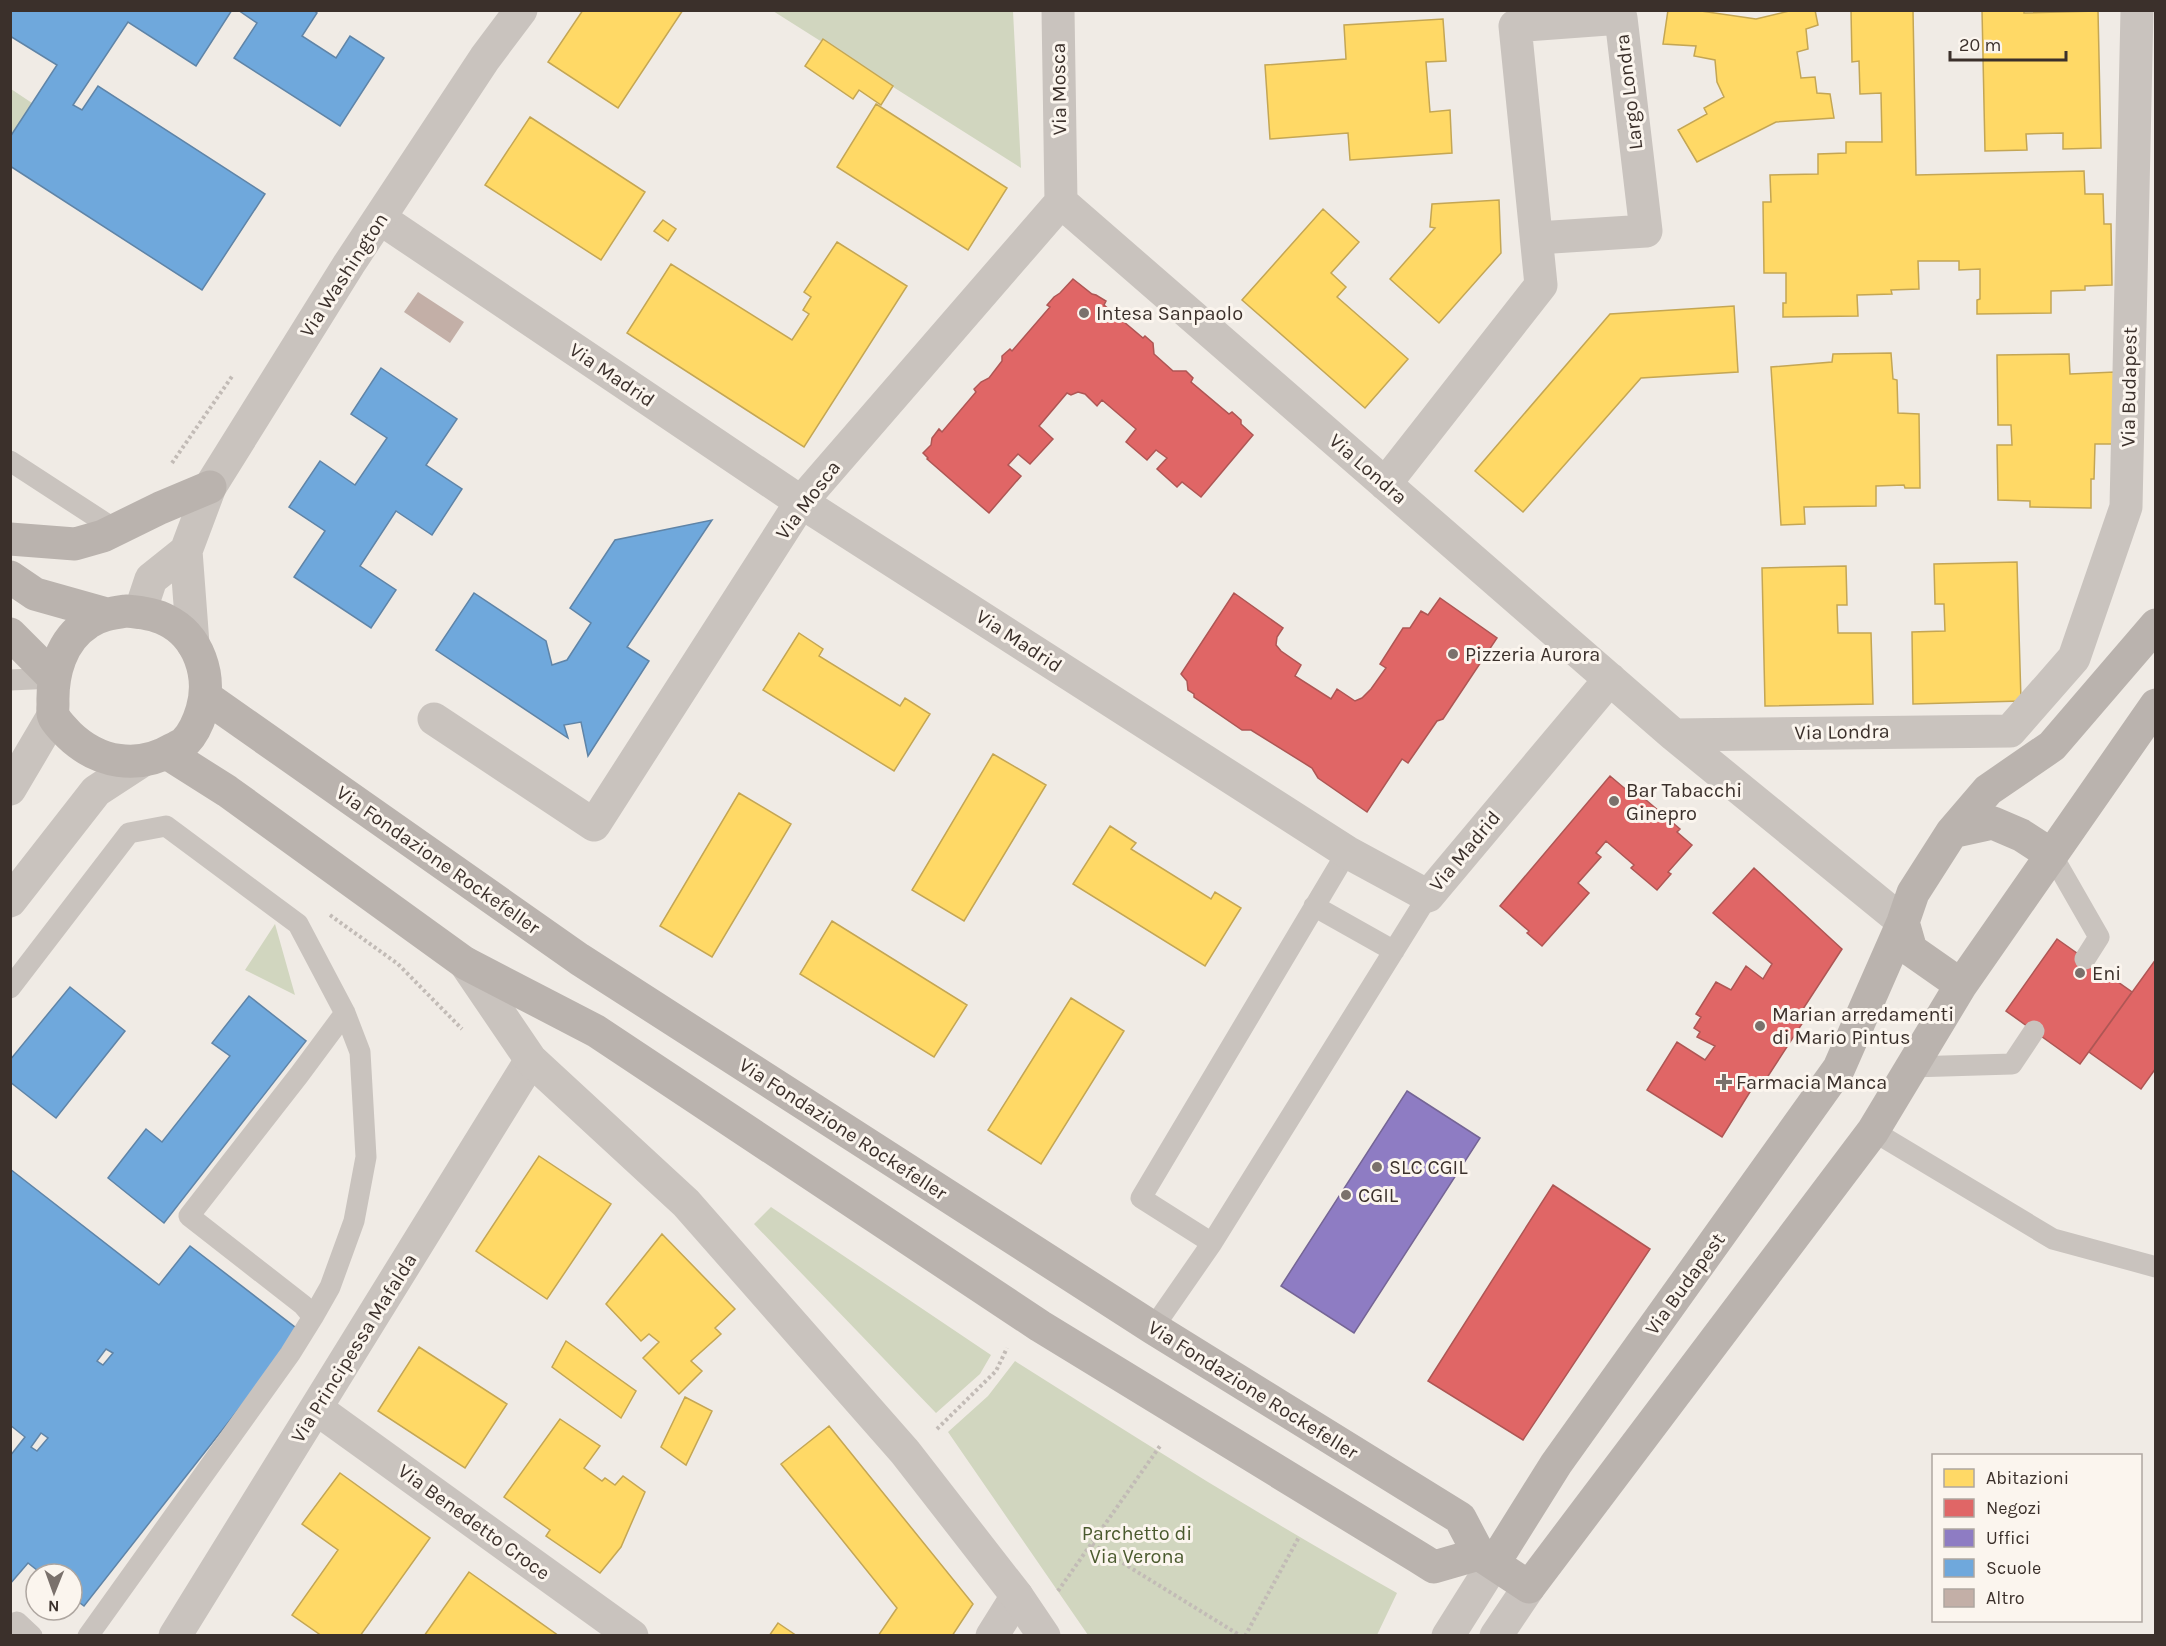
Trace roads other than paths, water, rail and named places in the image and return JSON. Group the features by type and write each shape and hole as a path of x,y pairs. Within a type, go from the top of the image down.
{"main road":[{"path":"10,539 75,544 116,530 210,487"},
{"path":"10,577 35,594 106,614"},
{"path":"126,611 140,612 165,619 181,630 194,644 202,660 206,678 206,697 199,720 185,741 154,757 125,762 108,759 92,752 69,735 53,716 54,678 59,658 71,638 87,624 106,614 126,611"},
{"path":"1952,832 1988,790 2052,746 2156,625"},
{"path":"10,634 54,678"},
{"name":"Via Fondazione Rockefeller","path":"206,697 579,959 1153,1328 1460,1518 1486,1559 1530,1587"},
{"path":"1530,1587 1873,1131 1961,985 2128,742 2156,705"},
{"path":"154,757 227,790 465,963 596,1031 1040,1326 1434,1567 1486,1559"},
{"path":"1952,832 1993,823 2021,835 2052,855"},
{"name":"Via Budapest","path":"1486,1559 1839,1068 1903,922 1913,893 1952,832"},
{"path":"1903,922 1911,950 1961,985"}],"street":[{"name":"Via Washington","path":"194,644 186,551 210,487 349,264 381,219 485,58 521,10"},
{"name":"Via Mosca","path":"434,719 594,825 801,502 1061,202 1058,10"},
{"name":"Via Budapest","path":"2010,731 2074,658 2126,507 2137,10"},
{"name":"Largo Londra","path":"1385,484 1541,285 1515,26 1621,18 1646,231 1537,238"},
{"name":"Via Londra","path":"1061,202 1674,735 1903,922"},
{"name":"Via Madrid","path":"381,219 801,502 1347,852 1428,896 1610,679"},
{"path":"140,612 151,579 186,551"},
{"path":"10,789 53,716"},
{"name":"Via Londra","path":"1674,735 2010,731"},
{"path":"10,901 96,791 154,757"},
{"path":"465,963 531,1060 686,1203 905,1452 1017,1596 1044,1635"},
{"name":"Via Principessa Mafalda","path":"175,1635 531,1060"},
{"name":"Via Benedetto Croce","path":"317,1409 632,1635"},
{"name":"Via Budapest","path":"1448,1635 1486,1559"},
{"path":"1496,1635 1530,1587"},
{"path":"992,1635 1017,1596"}],"lane":[{"path":"10,461 116,530"},
{"path":"10,680 54,678"},
{"path":"10,988 129,833 166,826 298,924 345,1013 360,1052 366,1157 354,1221 330,1287 290,1354 88,1635"},
{"path":"1212,1243 1141,1198 1347,852"},
{"path":"2052,855 2099,938 2085,959"},
{"path":"1153,1328 1212,1243 1428,896"},
{"path":"1314,906 1394,951"},
{"path":"313,1317 303,1305 189,1216 345,1013"},
{"path":"1911,1067 2012,1064 2034,1031"},
{"path":"1873,1131 2053,1239 2156,1267"},
{"path":"10,1630 17,1622 32,1635"}],"place":[{"name":"Intesa Sanpaolo","path":"1084,313"},
{"name":"Pizzeria Aurora","path":"1453,654"},
{"name":"Bar Tabacchi Ginepro","path":"1614,801"},
{"name":"Eni","path":"2080,973"},
{"name":"Marian arredamenti di Mario Pintus","path":"1760,1026"},
{"name":"Farmacia Manca","path":"1724,1082"},
{"name":"SLC CGIL","path":"1377,1167"},
{"name":"CGIL","path":"1346,1195"}],"park label":[{"name":"Parchetto di Via Verona","path":"1137,1544"}]}
